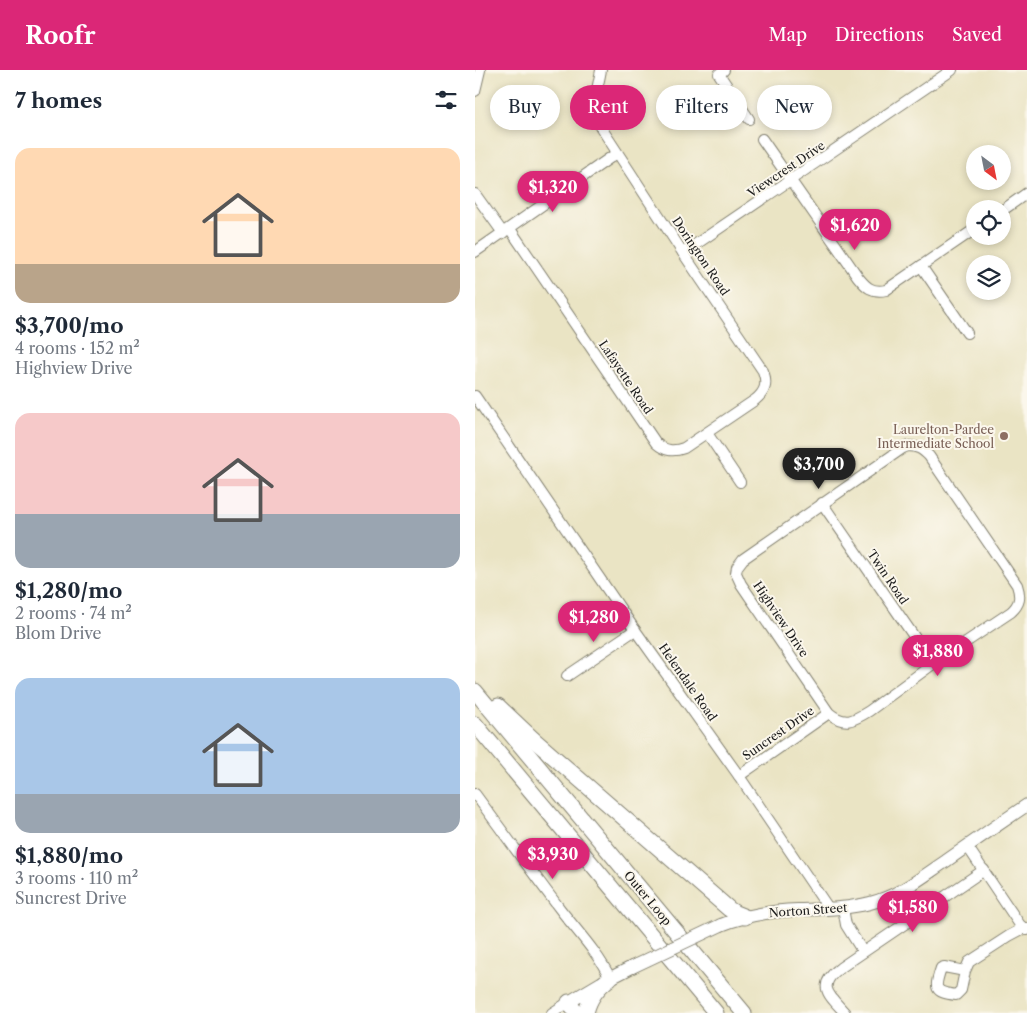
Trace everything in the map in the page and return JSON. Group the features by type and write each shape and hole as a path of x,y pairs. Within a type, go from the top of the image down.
{"highway":[{"path":"475,682 533,739 729,909 745,917"},
{"name":"Outer Loop","path":"475,692 744,1013"},
{"name":"Outer Loop","path":"475,724 716,1013"},
{"path":"586,1013 591,998 599,987 610,978"}],"main road":[{"name":"Norton Street","path":"573,1008 610,978 721,925 745,917 784,911 863,905 891,896 912,884 1027,805"}],"street":[{"path":"475,91 480,70"},
{"name":"Dorington Road","path":"601,70 595,102 595,110 600,126 683,254 763,371 765,377 765,388 759,396 707,433"},
{"name":"Viewcrest Drive","path":"683,254 952,70"},
{"path":"722,72 749,119"},
{"path":"762,139 868,289 874,291 885,290 966,235"},
{"path":"475,252 617,153"},
{"name":"Lafayette Road","path":"475,194 506,231 656,443 666,450 678,451 707,433"},
{"path":"1011,205 1027,194"},
{"path":"921,266 967,333"},
{"name":"Helendale Road","path":"475,396 829,909"},
{"path":"707,433 740,482"},
{"name":"Highview Drive","path":"829,713 741,584 736,573 737,567 743,559 903,448 914,446 929,456 1019,590"},
{"name":"Twin Road","path":"823,503 933,664"},
{"name":"Suncrest Drive","path":"739,776 829,713 836,719 844,722 859,718 1015,608 1019,601 1019,590"},
{"path":"567,676 635,630"},
{"path":"475,794 548,894 595,954 610,978"},
{"path":"967,846 1020,925 1026,929"},
{"path":"845,1013 829,995 826,984 827,979 834,972 983,870"},
{"path":"843,908 848,928 863,952"},
{"path":"965,971 969,962 1009,936 1026,929"},
{"path":"552,1013 573,1008"}],"place":[{"name":"Laurelton-Pardee Intermediate School","path":"1004,436"}]}
